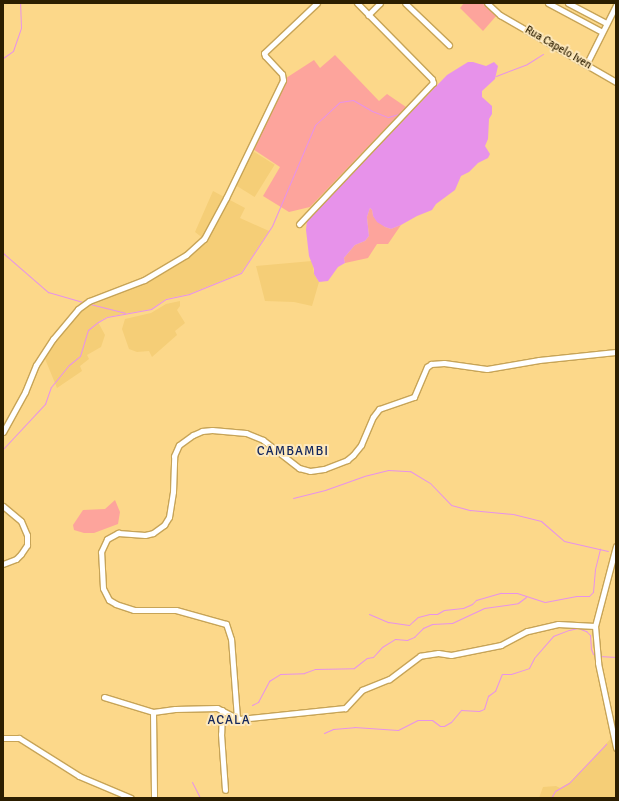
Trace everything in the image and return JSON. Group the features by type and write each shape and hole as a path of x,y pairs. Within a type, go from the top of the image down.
{"street":[{"path":"3,432 25,392 36,365 53,339 78,309 89,301 144,280 186,255 204,239 226,198 283,80 282,74 264,55 317,3"},
{"path":"299,224 434,83 432,79 357,3"},
{"path":"368,14 380,3"},
{"path":"405,3 449,44"},
{"name":"Rua Capelo Iven","path":"487,3 500,14 616,82"},
{"path":"548,3 602,32"},
{"path":"568,3 606,23"},
{"path":"586,65 616,5"},
{"path":"237,718 230,639 226,624 176,610 146,611 124,608 109,600 102,588 101,552 107,539 118,533 137,536 153,533 164,526 169,517 175,478 174,456 179,445 193,435 202,431 246,433 263,440 299,468 310,471 324,469 346,460 353,455 361,445 371,421 379,409 414,397 427,367 430,364 444,363 487,369 539,360 616,352"},
{"path":"3,506 21,521 27,535 27,545 21,554 16,559 3,564"},
{"path":"616,546 596,626 598,663 616,748"},
{"path":"104,697 153,712 183,708 222,710 237,718 341,710 350,704 362,690 389,679 420,656 438,653 451,655 491,647 512,640 527,631 558,624 596,626"},
{"path":"222,710 221,734 225,790"},
{"path":"153,712 154,798"},
{"path":"3,738 19,738 79,776 131,798"}],"shaded area":[{"path":"464,3 482,3 497,15 483,31 460,8"},
{"path":"335,55 379,101 387,94 406,107 310,207 289,212 263,196 280,167 250,147 283,80 314,60 320,68"},
{"path":"468,62 486,66 494,62 498,66 495,79 482,91 482,97 492,106 492,114 489,119 488,139 485,146 490,154 488,158 478,163 469,172 461,176 455,190 436,204 432,210 401,225 391,229 385,227 377,222 370,208 367,217 369,236 365,241 355,245 344,258 345,263 338,267 328,281 319,282 314,274 314,269 309,256 306,230 307,220 447,75"},
{"path":"251,150 275,165 255,197 231,182"},
{"path":"213,191 245,208 240,218 269,231 241,273 189,294 166,299 151,309 107,317 98,322 105,335 101,347 87,355 89,359 80,366 82,371 57,388 43,354 86,303 133,285 186,255 204,239 195,232"},
{"path":"370,208 373,216 385,227 391,229 401,225 388,244 377,244 368,258 345,263 344,258 355,245 365,241 369,236 367,217"},
{"path":"312,261 314,274 319,282 312,306 294,302 265,301 256,266"},
{"path":"180,301 180,306 177,310 185,323 175,331 177,335 152,357 149,351 137,352 129,349 122,329 125,319 151,313 166,304"},
{"path":"115,500 120,512 118,524 94,533 84,533 74,530 73,525 83,510 105,509"},
{"path":"612,737 616,758 616,798 539,798 543,787 556,786 560,788 569,783"}],"waterway":[{"path":"3,58 13,51 21,28 20,3"},
{"path":"496,76 527,64 543,54"},
{"path":"3,449 45,404 51,387 69,365 80,356 88,330 98,322 107,317 151,309 166,299 189,294 241,273 272,226 315,125 340,102 353,100 372,111 388,117 402,113"},
{"path":"3,253 48,292 83,302"},
{"path":"90,304 125,313"},
{"path":"293,498 325,490 364,476 388,470 410,471 430,483 451,505 470,510 513,514 541,521 564,541 608,551"},
{"path":"369,614 388,622 409,625 418,617 429,614 437,614 444,610 463,608 472,604 476,600 501,593 517,593 545,602 576,596 589,596 593,592 595,569 600,549"},
{"path":"252,705 258,702 269,681 280,674 304,673 315,669 354,668 367,658 373,657 382,647 395,639 407,640 414,637 423,628 432,624 452,623 484,608 518,603 526,597"},
{"path":"324,733 333,729 354,727 398,730 418,720 432,720 440,726 444,726 451,722 461,710 479,711 484,709 488,696 495,691 502,674 511,674 529,668 534,658 553,636 569,630 578,628 586,631 590,635 593,654 596,655"},
{"path":"599,656 616,657"},
{"path":"551,798 555,791 569,783 606,744"},
{"path":"192,782 200,798"}],"district":[{"name":"CAMBAMBI","path":"293,451"},
{"name":"ACALA","path":"229,720"}]}
